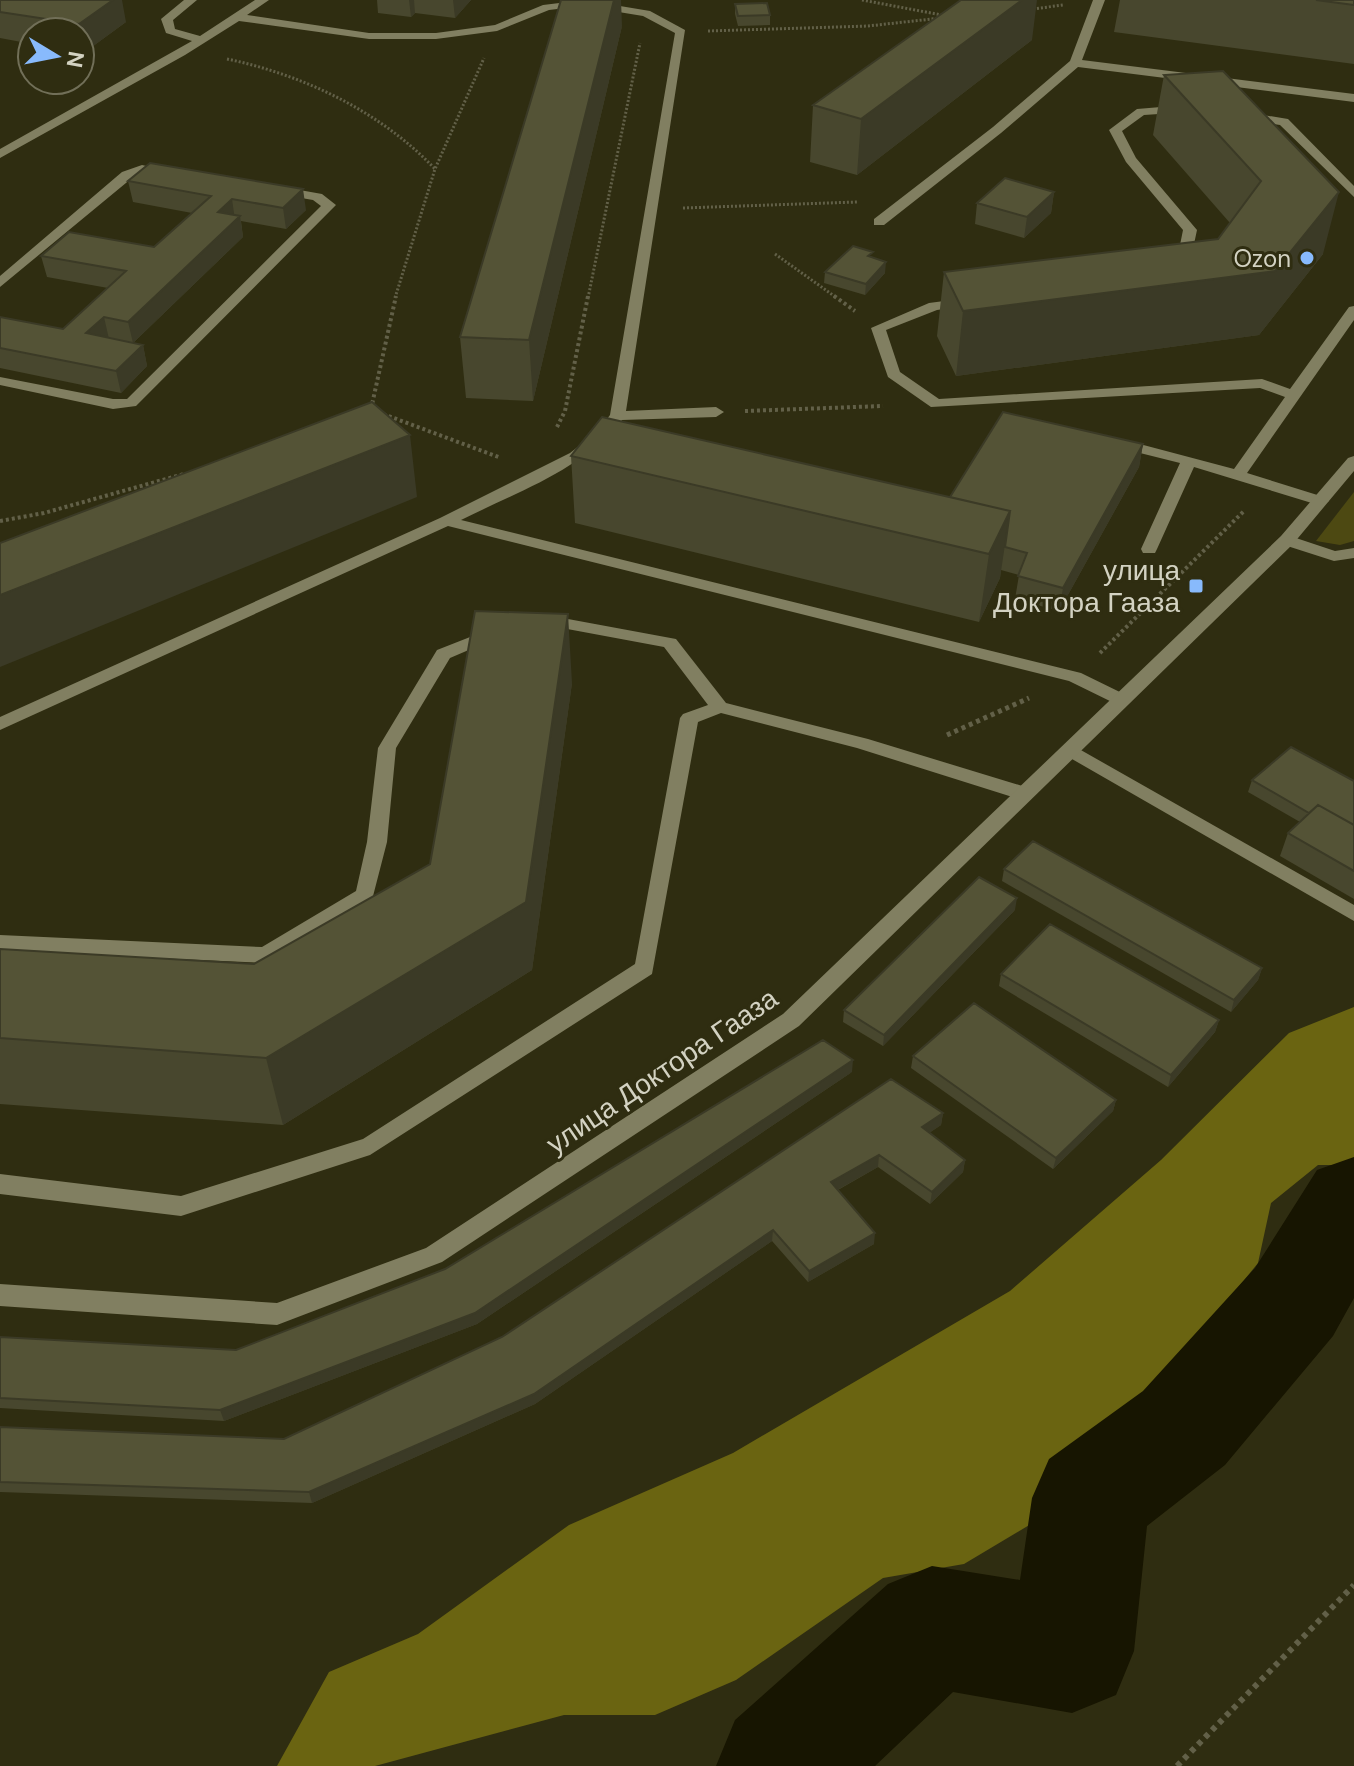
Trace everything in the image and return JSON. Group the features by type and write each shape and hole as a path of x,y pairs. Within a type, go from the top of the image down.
{"street":[{"path":"191,0 167,19 170,31 202,40"},
{"path":"0,154 202,40 263,0"},
{"path":"879,222 997,130 1075,63 1099,0"},
{"path":"0,724 446,521 576,456 603,434 618,416 681,32 646,13 582,3 543,4 497,28 436,36 369,36 238,17"},
{"path":"1075,63 1354,98"},
{"path":"1170,267 1183,263 1190,230 1130,159 1115,130 1141,112 1195,108"},
{"path":"1224,113 1284,122 1354,193"},
{"path":"0,283 134,171 150,169 180,174"},
{"path":"0,381 113,404 131,403 141,396 329,205 317,197 257,187"},
{"path":"981,301 934,306 878,328 893,374 936,404 1262,383 1292,395"},
{"path":"1238,474 1354,310"},
{"path":"618,416 716,412"},
{"path":"1100,438 1189,460 1321,501"},
{"path":"1149,549 1189,460"},
{"name":"улица Доктора Гааза","path":"0,1295 277,1314 434,1255 791,1020 1287,540 1354,461"},
{"path":"446,521 1075,677 1122,700"},
{"path":"1287,540 1354,563"},
{"path":"1334,556 1354,553"},
{"path":"0,943 265,955 365,895 377,842 387,748 443,654 530,617 670,643 720,707"},
{"path":"0,1184 181,1206 370,1146 645,968 689,718 720,707 902,756 1025,794"},
{"path":"1072,751 1354,914"}],"path":[{"path":"681,32 868,26 954,17 862,0"},
{"path":"1032,9 1064,5 1066,15"},
{"path":"551,438 565,411 646,13"},
{"path":"497,28 435,169 397,291 371,409 539,472"},
{"path":"223,58 245,61 329,94 382,123 427,158 435,169"},
{"path":"652,209 860,202"},
{"path":"775,254 878,328"},
{"path":"716,412 936,404"},
{"path":"0,521 44,513 196,470"},
{"path":"902,756 1075,677 1271,484"},
{"path":"1177,1766 1354,1585"}],"shaded area":[{"path":"1354,492 1354,541 1340,545 1316,541"},
{"path":"1354,1007 1354,1165 1318,1165 1271,1203 1258,1263 1089,1472 1031,1524 964,1564 883,1578 736,1680 655,1715 564,1715 375,1766 277,1766 329,1672 418,1634 569,1525 733,1453 1010,1291 1161,1160 1289,1033"}],"building":[{"path":"0,0 113,0 90,16 26,16 0,12"},
{"path":"561,0 614,0 529,340 460,337"},
{"path":"961,0 1022,0 861,119 813,105"},
{"path":"1316,0 1354,0 1354,5"},
{"path":"767,3 770,15 738,16 735,4"},
{"path":"1223,71 1339,192 1275,271 963,311 944,272 1218,239 1261,181 1164,75"},
{"path":"150,163 303,189 283,208 232,199 218,212 240,216 128,322 104,317 86,333 143,345 116,371 0,348 0,317 63,329 126,271 41,256 69,232 154,247 211,196 128,181"},
{"path":"1005,178 1054,192 1027,217 977,203"},
{"path":"853,246 873,252 868,256 886,262 866,284 825,272"},
{"path":"372,402 410,435 0,595 0,543"},
{"path":"1003,412 1143,444 1063,588 1018,576 1027,553 1005,547 1010,511 950,497"},
{"path":"602,417 1010,511 989,554 571,456"},
{"path":"475,611 568,614 526,902 266,1058 0,1038 0,949 254,964 430,864"},
{"path":"1291,747 1354,781 1354,825 1318,805 1309,813 1252,780"},
{"path":"1318,805 1354,825 1354,871 1288,833"},
{"path":"1033,841 1262,968 1234,1000 1004,869"},
{"path":"979,877 1017,898 884,1035 844,1010"},
{"path":"1050,924 1219,1020 1171,1075 1001,974"},
{"path":"974,1003 1116,1100 1056,1158 913,1056"},
{"path":"823,1040 853,1060 475,1313 220,1410 0,1398 0,1337 236,1350 445,1269"},
{"path":"891,1079 943,1113 922,1127 965,1160 932,1192 879,1155 831,1182 875,1233 809,1271 773,1230 534,1394 309,1492 0,1482 0,1427 284,1439 502,1337"}],"waterway":[{"path":"781,1766 932,1627 1072,1651 1091,1498 1184,1428 1294,1302 1354,1201"}],"place":[{"name":"Ozon","path":"1307,258"},
{"name":"улица Доктора Гааза","path":"1196,586"}]}
